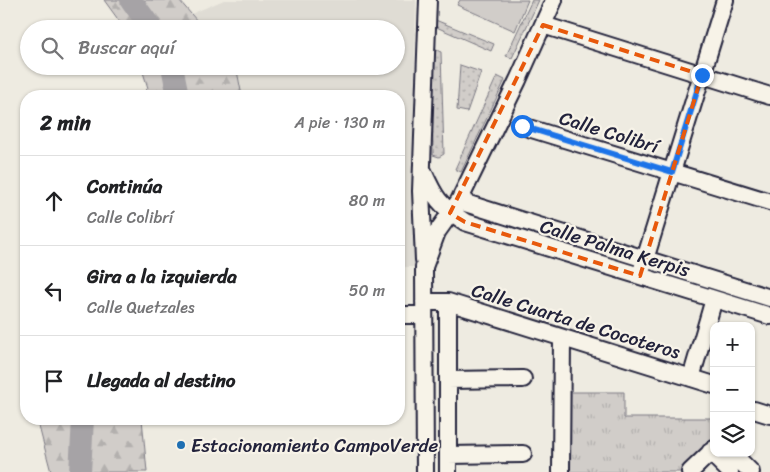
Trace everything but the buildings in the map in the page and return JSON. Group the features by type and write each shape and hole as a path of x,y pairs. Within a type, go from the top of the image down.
{"street":[{"path":"425,472 422,216 428,0"},
{"path":"424,267 437,232 454,207 518,80 554,0"},
{"path":"640,276 725,0"},
{"path":"543,25 770,96"},
{"name":"Calle Colibrí","path":"522,126 770,202"},
{"path":"423,170 434,196 454,207"},
{"name":"Calle Palma Kerpis","path":"454,207 645,259 770,298"},
{"name":"Calle Palma Kerpis","path":"454,207 465,222 770,316"},
{"path":"691,378 714,299"},
{"path":"448,302 448,472"},
{"name":"Calle Cuarta de Cocoteros","path":"405,314 448,302 710,384"},
{"path":"561,472 562,338"},
{"path":"448,380 523,379"},
{"path":"755,410 770,415"},
{"path":"690,472 710,453"},
{"path":"448,455 522,454"},
{"path":"717,457 730,472"},
{"path":"736,457 751,472"}],"highlighted area":[{"path":"543,25 702,75 640,276 465,222 450,213"}],"shaded area":[{"path":"224,0 416,0 413,184 417,267 405,267 405,90 241,90 238,75 405,75 405,20 196,20 191,14"}],"green space":[{"path":"104,0 179,0 196,20 118,20"},
{"path":"460,0 528,0 515,31 457,5"},
{"path":"532,0 539,0 512,58 506,56"},
{"path":"433,19 494,44 491,51 434,26"},
{"path":"432,48 441,52 444,154 439,157 433,155"},
{"path":"460,65 481,72 467,112 457,110"},
{"path":"144,75 238,75 241,90 146,90 148,88"},
{"path":"497,76 505,80 461,172 455,169"},
{"path":"566,392 624,392 624,418 710,418 710,443 680,472 566,472"},
{"path":"39,425 143,425 147,472 51,472"}],"waterway":[{"path":"131,0 145,20"},
{"path":"174,75 177,90"},
{"path":"80,472 83,425"}],"place":[{"name":"Estacionamiento CampoVerde","path":"181,445"}],"route":[{"path":"522,126 672,172 702,75"}]}
